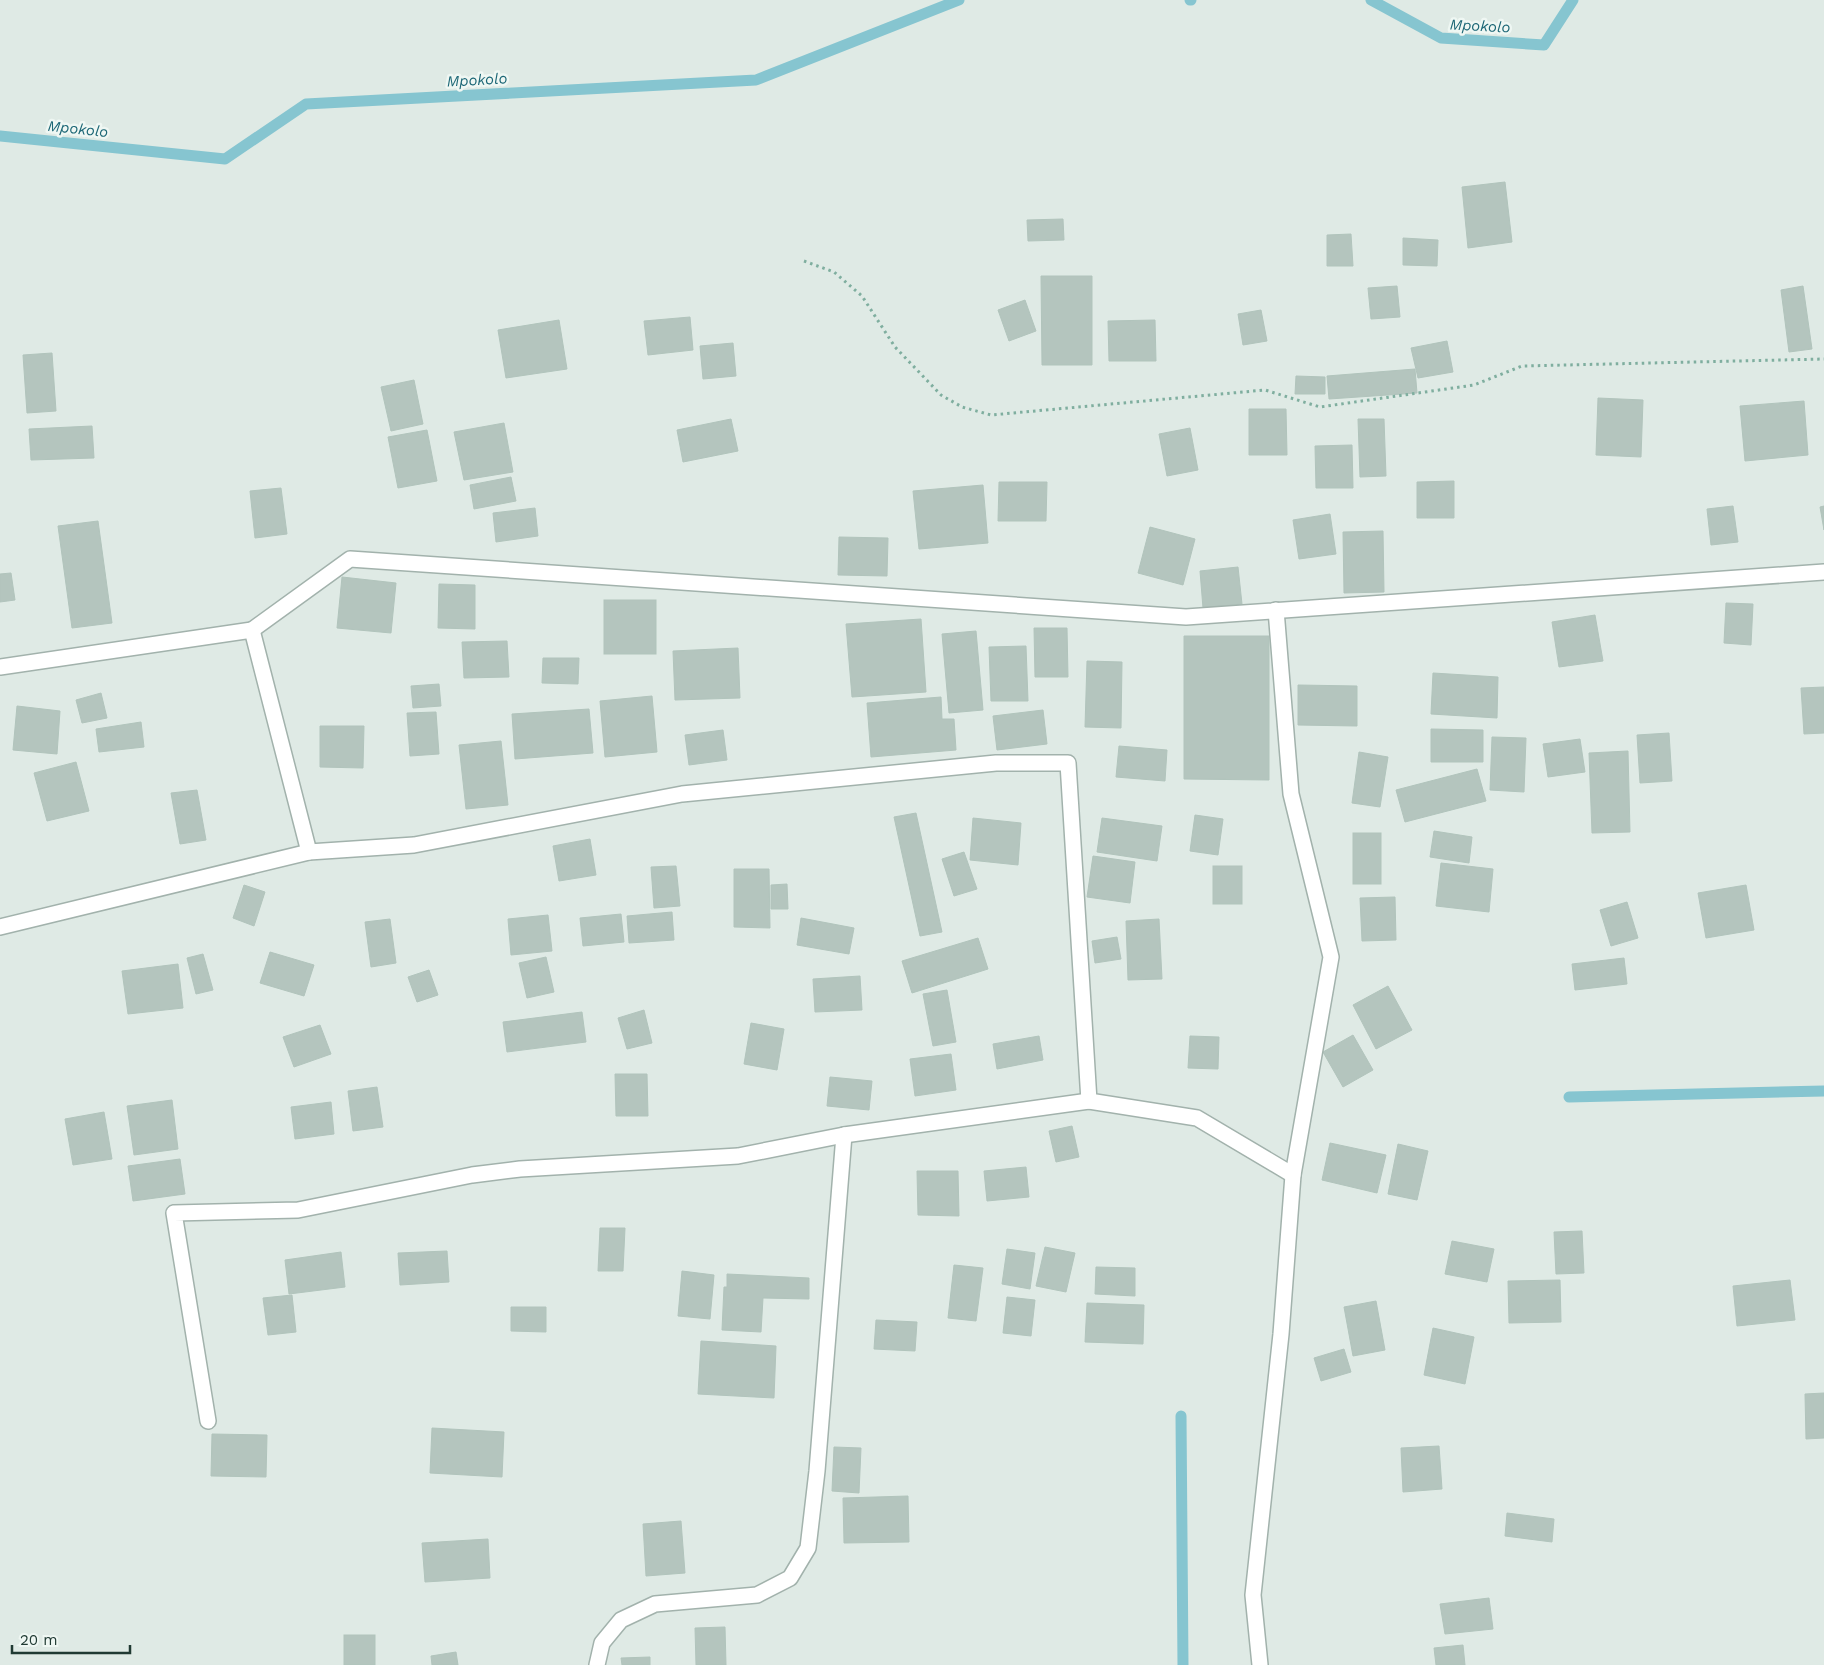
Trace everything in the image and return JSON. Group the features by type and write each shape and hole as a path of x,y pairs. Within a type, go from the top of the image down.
{"street":[{"path":"0,667 252,630 350,559 1186,618 1276,610 1824,572"},
{"path":"1260,1665 1253,1595 1281,1334 1293,1175 1331,957 1291,794 1276,610"},
{"path":"252,630 309,852"},
{"path":"0,927 309,852 414,845 682,794 996,762 1068,763 1089,1101"},
{"path":"208,1421 174,1213 298,1210 472,1175 520,1169 738,1156 844,1135 1089,1101 1197,1118 1293,1175"},
{"path":"597,1665 602,1643 621,1620 655,1604 758,1595 790,1578 808,1548 817,1471 844,1135"}],"path":[{"path":"804,261 834,272 862,296 895,347 941,395 962,407 992,415 1264,390 1320,407 1474,385 1522,366 1824,359"}],"building":[{"path":"1505,182 1512,242 1468,248 1462,187"},
{"path":"1063,219 1064,240 1028,241 1027,220"},
{"path":"1351,234 1353,266 1327,266 1327,235"},
{"path":"1403,238 1438,240 1437,266 1403,265"},
{"path":"1041,276 1092,276 1092,365 1042,365"},
{"path":"1397,286 1400,317 1371,319 1368,288"},
{"path":"1803,286 1812,349 1789,352 1781,290"},
{"path":"1025,300 1036,331 1009,341 998,310"},
{"path":"1261,310 1267,341 1243,345 1238,314"},
{"path":"690,317 693,350 648,355 644,321"},
{"path":"559,320 567,369 506,378 498,330"},
{"path":"1155,320 1156,361 1109,361 1108,321"},
{"path":"1447,341 1453,372 1418,378 1411,348"},
{"path":"733,343 736,376 703,379 700,346"},
{"path":"52,353 56,411 27,413 23,355"},
{"path":"1415,369 1417,393 1329,399 1327,376"},
{"path":"1296,376 1325,377 1325,394 1295,394"},
{"path":"414,380 423,424 391,431 381,387"},
{"path":"1598,398 1643,400 1641,457 1596,455"},
{"path":"1804,401 1808,455 1745,461 1740,406"},
{"path":"1249,409 1286,409 1287,455 1249,455"},
{"path":"731,419 738,451 683,462 677,430"},
{"path":"1358,419 1384,419 1386,476 1360,477"},
{"path":"504,423 513,472 464,480 454,432"},
{"path":"92,426 94,458 31,460 29,429"},
{"path":"1190,428 1198,470 1167,476 1159,434"},
{"path":"427,430 437,481 398,488 388,437"},
{"path":"1352,445 1353,488 1316,488 1315,446"},
{"path":"511,477 516,501 474,509 470,485"},
{"path":"1454,481 1454,518 1417,518 1417,482"},
{"path":"999,482 1047,482 1046,521 998,521"},
{"path":"983,485 988,543 919,549 913,491"},
{"path":"281,488 287,534 255,538 250,491"},
{"path":"1733,506 1738,542 1711,545 1707,509"},
{"path":"1824,506 1824,530 1820,507"},
{"path":"535,508 538,536 496,542 493,513"},
{"path":"1330,514 1336,554 1299,559 1293,520"},
{"path":"98,521 112,623 72,628 58,526"},
{"path":"1150,527 1195,539 1183,585 1138,573"},
{"path":"1383,531 1384,592 1344,593 1343,532"},
{"path":"839,537 888,538 887,576 838,575"},
{"path":"1238,567 1242,604 1203,608 1200,571"},
{"path":"11,573 15,600 0,602 0,574"},
{"path":"342,577 396,583 391,633 337,628"},
{"path":"439,584 475,585 475,629 438,628"},
{"path":"604,600 656,600 656,654 604,654"},
{"path":"1726,603 1753,604 1751,645 1724,643"},
{"path":"1595,615 1603,661 1559,667 1552,622"},
{"path":"921,619 926,692 852,697 846,624"},
{"path":"1034,628 1067,628 1068,677 1035,677"},
{"path":"976,631 983,710 949,713 942,634"},
{"path":"1184,636 1269,636 1269,780 1184,779"},
{"path":"507,641 509,677 464,678 462,642"},
{"path":"1026,646 1028,701 991,701 989,647"},
{"path":"738,648 740,698 675,700 673,651"},
{"path":"543,658 579,658 578,684 542,683"},
{"path":"1087,661 1122,662 1121,728 1085,727"},
{"path":"1433,673 1498,677 1497,718 1431,714"},
{"path":"439,684 441,706 413,708 411,686"},
{"path":"1298,685 1357,686 1357,726 1298,725"},
{"path":"1824,687 1824,733 1804,734 1801,688"},
{"path":"101,693 107,718 82,723 76,700"},
{"path":"652,696 657,752 605,757 600,701"},
{"path":"941,697 942,719 954,719 956,750 871,757 867,703"},
{"path":"17,706 60,711 57,754 13,750"},
{"path":"589,709 593,753 515,759 512,714"},
{"path":"1043,710 1047,744 997,750 993,716"},
{"path":"436,712 439,754 410,756 407,713"},
{"path":"141,722 144,747 99,752 96,729"},
{"path":"320,726 364,726 363,768 320,767"},
{"path":"1431,729 1483,730 1483,762 1431,762"},
{"path":"723,730 727,760 689,765 685,735"},
{"path":"1669,733 1672,781 1640,783 1637,735"},
{"path":"1492,737 1526,738 1524,792 1490,790"},
{"path":"1580,739 1585,772 1548,777 1543,744"},
{"path":"501,741 508,805 466,809 459,745"},
{"path":"1119,746 1167,750 1165,781 1116,777"},
{"path":"1628,751 1630,832 1592,833 1589,753"},
{"path":"1359,752 1388,757 1380,807 1352,803"},
{"path":"76,762 89,811 47,821 34,773"},
{"path":"1477,769 1486,801 1405,822 1396,790"},
{"path":"197,790 206,840 180,844 171,793"},
{"path":"916,813 942,932 920,936 894,817"},
{"path":"1195,815 1223,819 1218,855 1190,851"},
{"path":"973,818 1021,823 1018,865 970,860"},
{"path":"1102,818 1162,826 1157,861 1097,852"},
{"path":"1434,831 1472,837 1469,863 1430,857"},
{"path":"1353,833 1381,833 1381,884 1353,884"},
{"path":"590,839 596,875 559,881 553,846"},
{"path":"964,852 977,889 954,896 942,859"},
{"path":"1093,856 1135,862 1130,903 1087,897"},
{"path":"1441,863 1493,869 1489,912 1436,906"},
{"path":"676,866 680,906 654,908 651,867"},
{"path":"1213,866 1242,866 1242,904 1213,904"},
{"path":"734,869 769,869 770,928 734,927"},
{"path":"787,884 788,909 771,909 771,885"},
{"path":"244,885 265,892 254,926 233,918"},
{"path":"1746,885 1754,930 1706,938 1698,893"},
{"path":"1395,897 1396,940 1362,941 1360,898"},
{"path":"1627,902 1638,938 1611,946 1600,910"},
{"path":"672,912 674,940 629,943 627,916"},
{"path":"621,914 624,942 583,946 580,918"},
{"path":"548,915 552,951 511,955 508,919"},
{"path":"801,918 854,928 849,954 797,945"},
{"path":"390,919 396,963 371,967 365,922"},
{"path":"1159,919 1162,979 1128,980 1126,921"},
{"path":"1117,937 1121,959 1095,963 1092,941"},
{"path":"978,938 988,969 912,993 902,961"},
{"path":"270,952 314,965 304,996 260,983"},
{"path":"203,954 213,990 196,994 187,958"},
{"path":"546,957 554,992 527,998 519,963"},
{"path":"1624,958 1627,984 1575,990 1572,964"},
{"path":"178,964 183,1008 128,1014 122,971"},
{"path":"429,970 438,995 417,1002 408,977"},
{"path":"860,976 862,1010 815,1012 813,979"},
{"path":"1388,986 1412,1030 1376,1049 1353,1005"},
{"path":"947,990 956,1042 933,1046 923,994"},
{"path":"644,1010 652,1043 627,1049 618,1018"},
{"path":"582,1012 586,1042 507,1052 503,1022"},
{"path":"751,1023 784,1029 777,1070 744,1064"},
{"path":"320,1025 331,1054 294,1067 283,1037"},
{"path":"1353,1035 1373,1070 1343,1087 1323,1052"},
{"path":"1039,1036 1043,1060 997,1069 993,1044"},
{"path":"1190,1036 1219,1037 1218,1069 1188,1068"},
{"path":"951,1054 956,1090 915,1096 910,1059"},
{"path":"615,1074 647,1074 648,1116 616,1116"},
{"path":"830,1077 872,1081 869,1110 827,1106"},
{"path":"377,1087 383,1127 353,1131 348,1091"},
{"path":"172,1100 178,1149 134,1155 127,1106"},
{"path":"331,1102 334,1134 295,1139 291,1107"},
{"path":"104,1112 112,1159 73,1165 65,1119"},
{"path":"1072,1126 1079,1157 1056,1162 1049,1131"},
{"path":"1330,1143 1386,1155 1377,1193 1322,1180"},
{"path":"1398,1144 1428,1151 1417,1200 1388,1194"},
{"path":"180,1159 185,1194 133,1201 128,1166"},
{"path":"1026,1167 1029,1197 987,1201 984,1171"},
{"path":"917,1171 958,1171 959,1216 918,1215"},
{"path":"600,1228 625,1228 623,1271 598,1271"},
{"path":"1582,1231 1584,1273 1556,1274 1554,1232"},
{"path":"1452,1241 1494,1249 1487,1282 1445,1274"},
{"path":"1045,1247 1075,1253 1066,1292 1036,1286"},
{"path":"1007,1249 1035,1253 1030,1289 1002,1284"},
{"path":"447,1251 449,1282 400,1285 398,1253"},
{"path":"341,1252 345,1287 289,1294 285,1260"},
{"path":"954,1265 983,1268 976,1321 948,1318"},
{"path":"1096,1267 1135,1268 1135,1296 1095,1294"},
{"path":"682,1271 714,1275 710,1319 678,1316"},
{"path":"727,1274 809,1278 809,1299 763,1298 761,1332 722,1330 724,1287 727,1287"},
{"path":"1560,1280 1561,1322 1509,1323 1508,1281"},
{"path":"1790,1280 1795,1320 1737,1326 1733,1286"},
{"path":"292,1295 296,1332 268,1335 263,1298"},
{"path":"1007,1297 1035,1300 1031,1336 1003,1333"},
{"path":"1376,1301 1385,1350 1353,1356 1344,1307"},
{"path":"1087,1303 1144,1305 1143,1344 1085,1342"},
{"path":"511,1307 546,1307 546,1332 511,1331"},
{"path":"876,1320 917,1322 915,1351 874,1349"},
{"path":"1433,1328 1474,1337 1465,1384 1424,1375"},
{"path":"701,1341 776,1346 774,1398 698,1394"},
{"path":"1344,1349 1351,1372 1321,1381 1314,1358"},
{"path":"1824,1393 1824,1438 1806,1439 1805,1394"},
{"path":"432,1428 504,1432 502,1477 430,1473"},
{"path":"212,1434 267,1435 266,1477 211,1476"},
{"path":"1439,1446 1442,1489 1403,1492 1401,1448"},
{"path":"834,1447 861,1448 859,1493 832,1491"},
{"path":"908,1496 909,1542 844,1543 843,1498"},
{"path":"1507,1513 1554,1519 1552,1542 1505,1536"},
{"path":"681,1521 685,1573 646,1576 643,1524"},
{"path":"488,1539 490,1578 425,1582 422,1543"},
{"path":"1489,1598 1493,1629 1445,1634 1440,1604"},
{"path":"725,1627 726,1665 696,1665 695,1628"},
{"path":"344,1635 375,1635 375,1665 344,1665"},
{"path":"1463,1645 1465,1665 1436,1665 1434,1648"},
{"path":"456,1652 458,1665 432,1665 431,1656"},
{"path":"650,1657 650,1665 622,1665 621,1658"}],"waterway":[{"name":"Mpokolo","path":"0,136 225,159 306,104 756,80 959,0"},
{"name":"Mpokolo","path":"1371,0 1441,38 1544,45 1573,0"},
{"path":"1569,1097 1824,1091"},
{"path":"1181,1416 1183,1665"}]}
